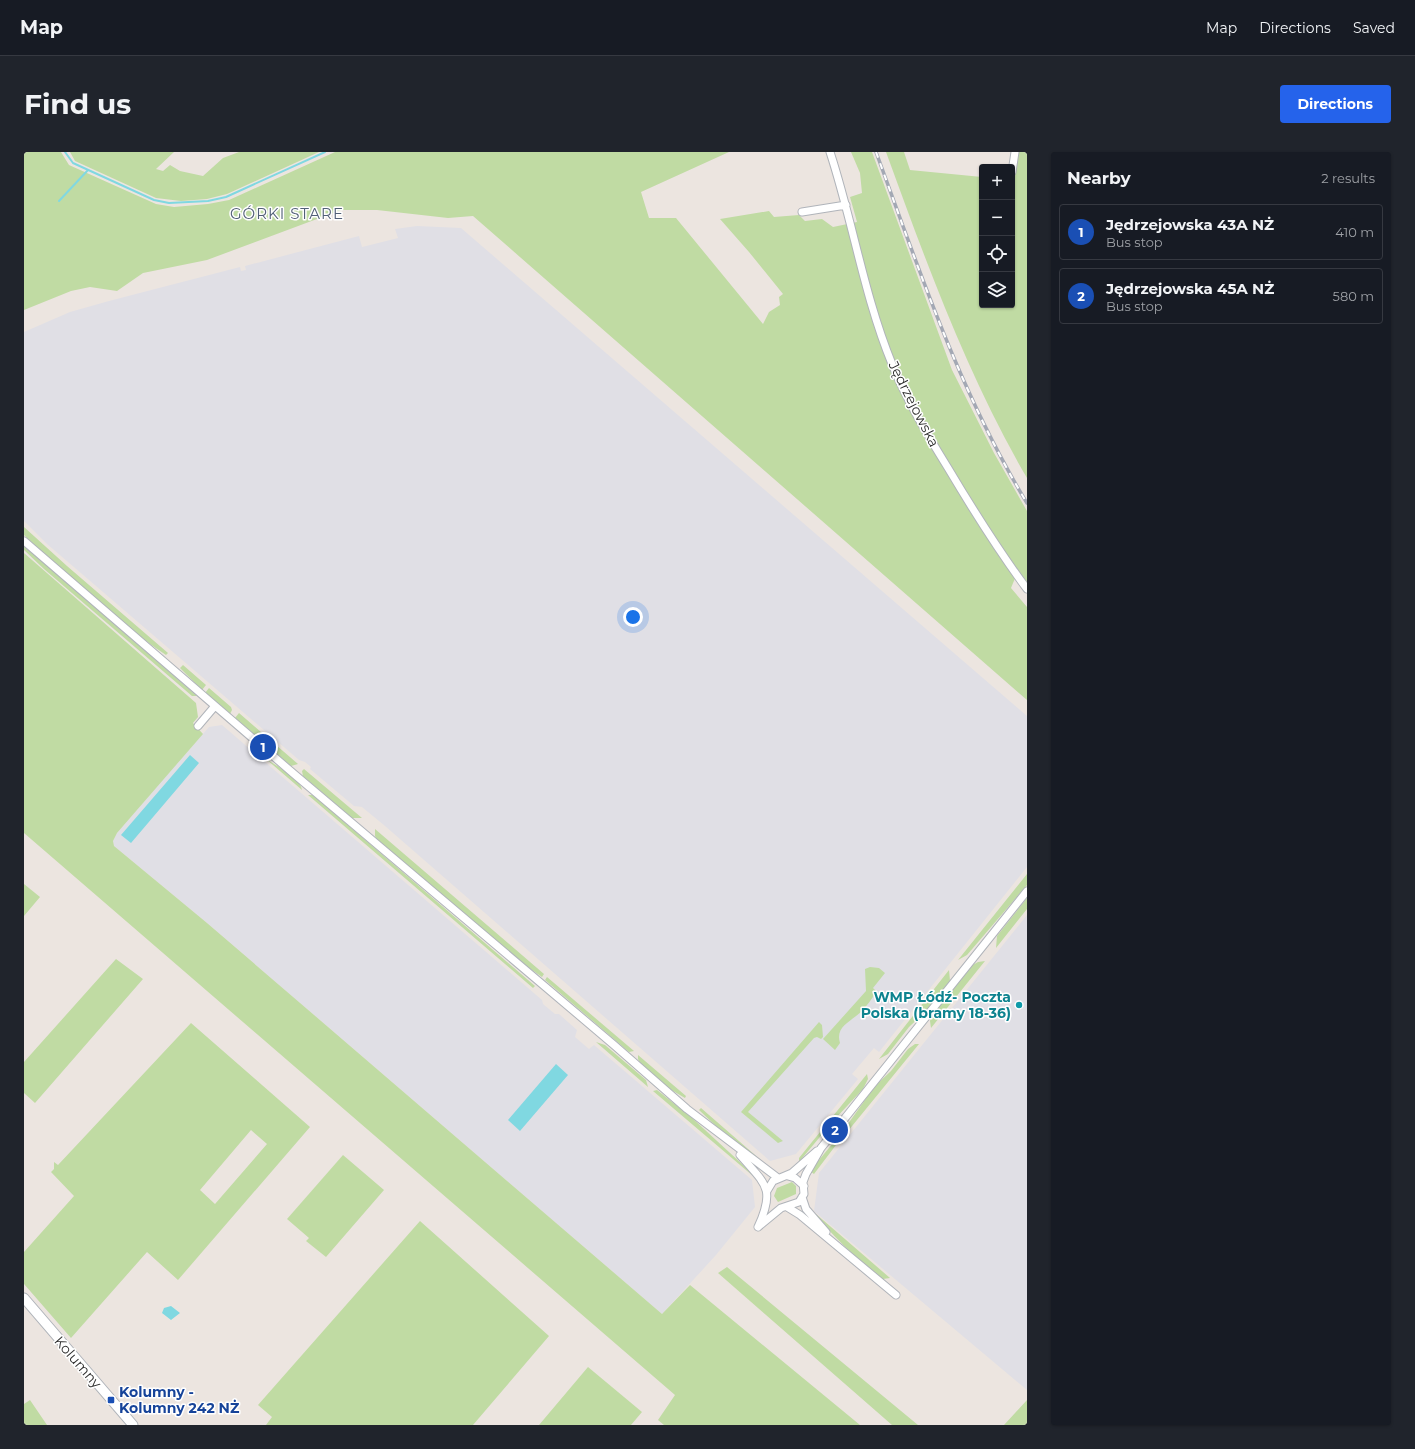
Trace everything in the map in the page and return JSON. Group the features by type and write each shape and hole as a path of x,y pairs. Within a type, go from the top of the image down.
{"street":[{"name":"Jędrzejowska","path":"830,152 881,331 905,394 982,525 1027,589"},
{"path":"1013,164 1015,152"},
{"path":"802,212 846,205"},
{"path":"24,541 646,1074 728,1141 778,1178"},
{"path":"198,726 215,706"},
{"path":"841,1249 806,1209 802,1197 806,1174 821,1148 1027,891"},
{"path":"728,1141 763,1182 767,1191 768,1200 758,1227 784,1207 795,1205 802,1197"},
{"path":"788,1176 821,1148"},
{"path":"767,1191 770,1184 778,1178 788,1176 795,1178 804,1186"},
{"path":"768,1200 784,1207 841,1249 896,1295"},
{"name":"Kolumny","path":"24,1298 133,1425"}],"shaded area":[{"path":"417,226 461,228 1027,716 1027,867 879,1052 874,1048 852,1074 858,1079 796,1154 770,1161 385,826 362,807 354,806 310,769 311,767 305,762 299,760 47,544 24,521 24,332 70,312 109,301 240,267 241,271 246,270 245,266 359,236 362,247 398,238 395,229"},
{"path":"222,725 542,1000 543,1004 555,1014 559,1014 577,1030 575,1037 589,1049 594,1045 752,1180 755,1207 716,1255 662,1314 207,923 114,846 113,841 117,833 209,727"},
{"path":"1027,915 1027,1390 814,1211 819,1173"}],"green space":[{"path":"24,152 61,152 69,165 156,204 174,207 208,204 229,200 335,152 729,152 641,192 649,218 676,218 763,324 769,312 780,305 779,297 783,294 720,219 769,211 774,217 799,215 805,221 822,219 833,227 857,222 850,197 862,193 860,173 851,152 872,152 952,370 994,453 1027,511 1027,582 1018,571 1011,588 1027,607 1027,700 473,216 448,218 377,210 341,210 207,260 143,273 117,291 90,287 71,291 24,310"},
{"path":"70,152 174,152 156,169 163,171 170,165 180,171 203,176 223,158 239,152 319,152 227,194 207,199 181,201 156,198 75,161"},
{"path":"886,152 904,152 910,170 979,177 979,308 1015,308 1015,164 1017,152 1027,152 1027,478 1006,440 967,359 949,318"},
{"path":"24,527 168,653 166,655 148,642 93,598 24,535"},
{"path":"24,546 197,696 192,696 44,569 24,550"},
{"path":"24,553 196,703 198,717 193,723 203,734 117,833 113,841 114,846 207,923 662,1314 690,1285 860,1425 664,1425 658,1420 675,1395 24,833"},
{"path":"183,665 206,685 202,690 180,668"},
{"path":"209,688 231,707 232,710 230,714 205,693"},
{"path":"239,713 298,764 291,766 235,718"},
{"path":"266,759 293,776 301,785 302,790"},
{"path":"304,769 362,818 352,818 303,776 302,771"},
{"path":"308,795 313,795 535,986 533,988"},
{"path":"375,829 544,974 542,977 518,960 378,841 375,836"},
{"path":"1027,874 1027,885 967,955 958,960"},
{"path":"24,884 40,897 24,916"},
{"path":"1027,898 1027,909 996,948 997,936"},
{"path":"116,959 143,979 35,1103 24,1093 24,1062"},
{"path":"985,961 931,1028 930,1021 932,1015 971,966 978,962"},
{"path":"870,967 879,968 885,973 873,988 877,992 861,1012 844,1025 839,1037 840,1043 835,1050 823,1039 866,991 865,969"},
{"path":"949,970 950,981 927,1010 909,1027 888,1054 879,1059"},
{"path":"547,977 634,1051 629,1052 545,980"},
{"path":"819,1022 822,1025 823,1037 821,1039 817,1037 814,1038 748,1112 783,1141 778,1143 741,1112"},
{"path":"191,1023 310,1127 178,1280 147,1252 71,1338 24,1284 24,1252 74,1196 51,1172 54,1169 54,1162 58,1165","holes":["251,1130 267,1144 215,1204 200,1190"]},
{"path":"596,1042 605,1045 646,1080 648,1087"},
{"path":"915,1044 919,1044 848,1131 845,1128 875,1086 891,1071 908,1049"},
{"path":"638,1055 686,1096 685,1098 668,1088 640,1063"},
{"path":"867,1074 868,1079 863,1089 834,1120 799,1162 799,1158"},
{"path":"657,1090 691,1117 753,1176 653,1091"},
{"path":"701,1108 764,1163 718,1128 699,1110"},
{"path":"833,1143 836,1145 814,1174 810,1171"},
{"path":"343,1155 384,1190 326,1257 306,1241 309,1238 287,1219"},
{"path":"792,1182 796,1186 796,1194 778,1202 774,1196 777,1188"},
{"path":"816,1214 890,1278 883,1279 868,1268 836,1238"},
{"path":"420,1221 549,1336 473,1425 266,1425 272,1417 258,1405"},
{"path":"727,1267 918,1425 892,1425 718,1273"},
{"path":"588,1367 642,1412 631,1425 539,1425"},
{"path":"30,1400 47,1425 24,1425 24,1404"},
{"path":"1027,1400 1027,1425 1004,1425"}],"water":[{"path":"190,755 199,763 131,843 121,835"},
{"path":"556,1064 568,1075 520,1131 508,1120"},
{"path":"171,1306 180,1313 171,1320 162,1313 164,1308"}],"waterway":[{"path":"65,152 73,163 154,200 169,203 208,201 226,197 325,152"},
{"path":"59,201 88,170"}],"railway":[{"path":"876,152 925,287 961,375 981,419 1027,503"}],"place":[{"name":"Jędrzejowska 43A NŻ","path":"263,747"},
{"name":"WMP Łódź- Poczta Polska (bramy 18-36)","path":"1019,1005"},
{"name":"Jędrzejowska 45A NŻ","path":"835,1130"},
{"name":"Kolumny - Kolumny 242 NŻ","path":"111,1400"}],"district":[{"name":"GÓRKI STARE","path":"287,214"}]}
